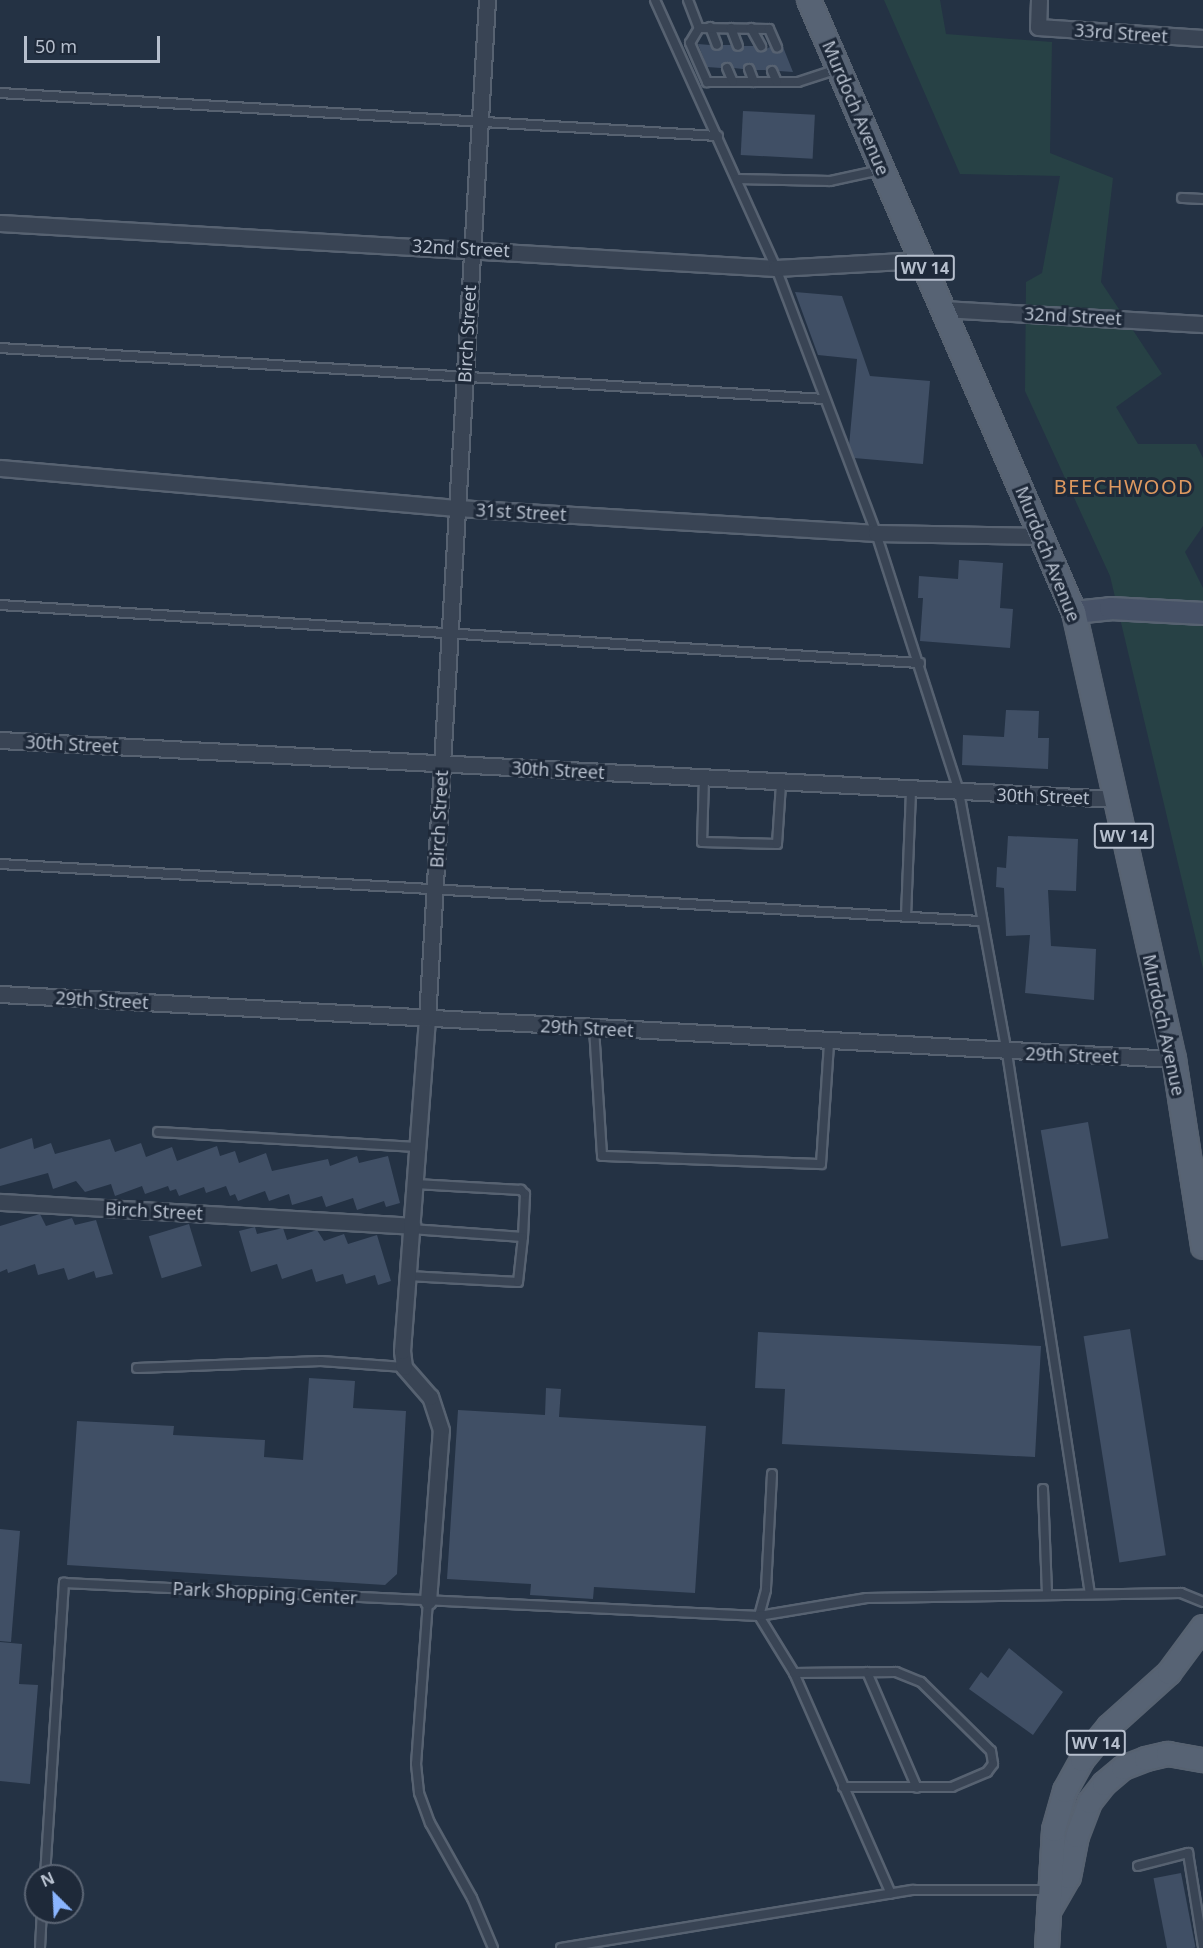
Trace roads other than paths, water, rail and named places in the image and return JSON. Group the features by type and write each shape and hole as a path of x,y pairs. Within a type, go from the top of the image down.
{"main road":[{"name":"Murdoch Avenue","path":"809,0 1074,612 1174,1059 1203,1247"},
{"name":"WV 14","path":"1047,1948 1054,1830 1065,1791 1082,1760 1109,1727 1168,1673 1203,1627"},
{"path":"1048,1901 1069,1877 1077,1836 1090,1802 1104,1784 1124,1768 1146,1759 1168,1754 1203,1760"}],"street":[{"name":"Birch Street","path":"0,1202 412,1228 427,1019 487,0"},
{"name":"33rd Street","path":"1039,0 1038,27 1203,38"},
{"name":"32nd Street","path":"0,223 776,268 921,260"},
{"name":"32nd Street","path":"942,309 1203,324"},
{"name":"31st Street","path":"0,468 457,508 876,533 1043,536"},
{"path":"1074,612 1110,608 1203,613"},
{"name":"30th Street","path":"0,740 1115,799"},
{"name":"29th Street","path":"0,994 1007,1053 1174,1059"},
{"path":"412,1228 404,1367 430,1397 441,1430 428,1600"}],"lane":[{"path":"655,0 776,268 876,533 920,663 959,792 1007,1053 1090,1594"},
{"path":"688,0 699,27"},
{"path":"699,27 769,29 777,47"},
{"path":"699,27 690,43 707,82 792,82 839,69"},
{"path":"710,27 717,45"},
{"path":"731,28 738,46"},
{"path":"751,28 760,46"},
{"path":"727,68 733,82"},
{"path":"749,69 754,82"},
{"path":"772,71 777,82"},
{"path":"787,72 792,82"},
{"path":"0,93 480,124 718,136"},
{"path":"737,179 830,181 882,169"},
{"path":"1182,198 1203,199"},
{"path":"0,348 824,399"},
{"path":"0,605 449,636 920,663"},
{"path":"704,778 702,842 777,844 781,783"},
{"path":"906,916 911,790"},
{"path":"0,864 981,921"},
{"path":"594,1028 602,1156 821,1164 829,1042"},
{"path":"158,1132 417,1147"},
{"path":"408,1276 518,1282 523,1237 525,1194 521,1190 415,1184"},
{"path":"412,1228 523,1237"},
{"path":"137,1368 321,1361 404,1367"},
{"path":"772,1474 766,1590 759,1616 794,1673 891,1894"},
{"path":"1043,1489 1047,1594"},
{"name":"Park Shopping Center","path":"46,1864 64,1583 759,1616 867,1598 1181,1593 1203,1602"},
{"path":"428,1600 416,1764 419,1793 430,1823 472,1898 493,1948"},
{"path":"867,1672 917,1788"},
{"path":"794,1673 896,1672 921,1682 991,1752 993,1764 987,1772 952,1787 843,1787"},
{"path":"1138,1866 1188,1852 1203,1947"},
{"path":"561,1948 913,1890 1048,1901"},
{"path":"40,1948 41,1924"}],"district":[{"name":"BEECHWOOD","path":"1124,486"}]}
